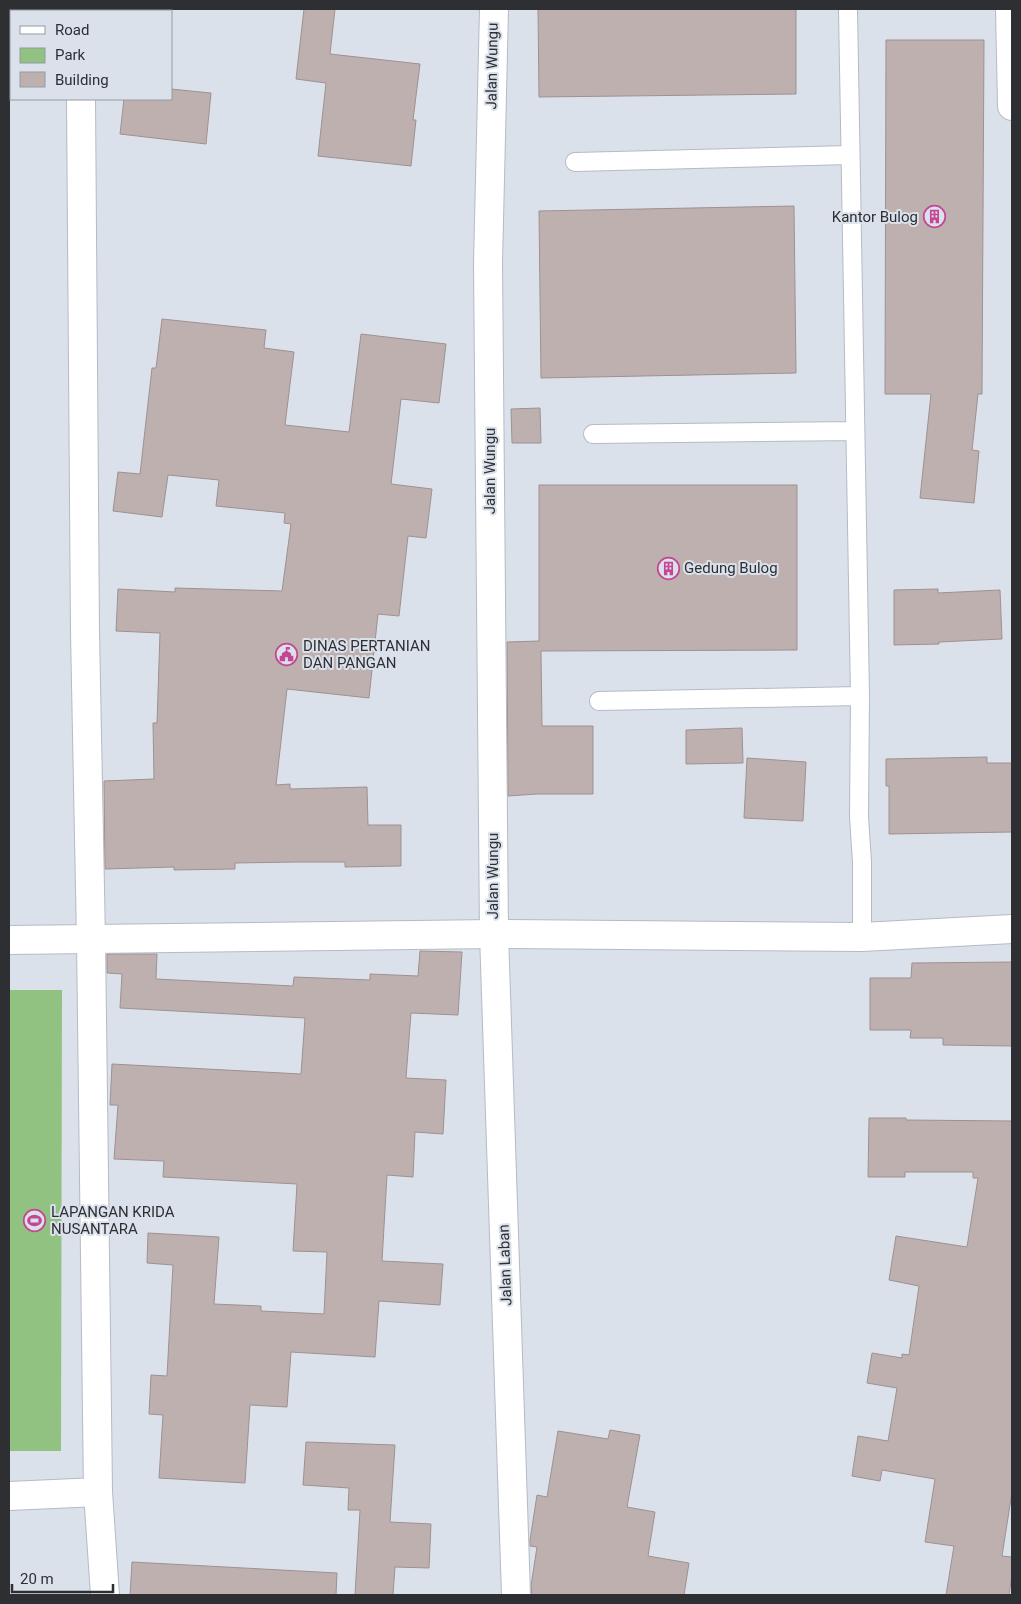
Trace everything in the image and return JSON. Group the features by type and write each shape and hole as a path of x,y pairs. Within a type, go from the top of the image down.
{"main road":[{"name":"Jalan Wungu","path":"494,9 488,263 494,934"},
{"path":"1010,9 1012,106"},
{"path":"81,100 84,622 91,940 98,1492 104,1595"},
{"path":"9,940 494,934 862,937 1012,929"},
{"name":"Jalan Laban","path":"494,934 516,1595"},
{"path":"9,1496 98,1492"}],"lane":[{"path":"848,9 860,696 859,817 862,862 862,937"},
{"path":"575,162 850,155"},
{"path":"593,434 855,431"},
{"path":"599,701 860,696"}],"green space":[{"name":"LAPANGAN KRIDA NUSANTARA","path":"9,990 62,990 61,1451 9,1451"}],"building":[{"path":"304,9 335,9 330,54 420,64 413,120 416,120 411,166 318,156 326,83 296,79"},
{"path":"538,9 796,9 796,94 539,97"},
{"name":"Kantor Bulog","path":"886,40 984,40 982,394 978,394 972,450 979,451 974,503 920,498 931,394 885,394"},
{"path":"172,89 211,93 206,144 120,134 124,100 172,100"},
{"path":"794,206 796,373 541,378 539,211"},
{"path":"162,319 266,330 264,348 294,352 285,425 349,432 361,334 446,344 439,403 401,399 391,484 432,489 426,538 408,536 399,616 378,614 369,698 287,689 276,785 290,784 290,789 367,787 368,825 401,825 401,866 345,867 345,862 297,862 235,863 235,869 174,870 174,867 105,869 104,781 154,779 153,723 157,723 160,633 116,631 118,589 175,592 175,588 282,591 291,524 284,523 285,513 216,506 219,480 168,475 162,517 113,511 118,472 140,474 152,368 156,368"},
{"path":"540,408 541,443 512,443 511,409"},
{"name":"Gedung Bulog","path":"539,485 797,485 797,650 541,651 542,726 593,726 593,794 508,796 507,642 539,641"},
{"path":"938,589 938,593 1000,590 1002,639 894,645 894,590"},
{"path":"742,728 743,763 686,764 686,730"},
{"path":"987,757 987,763 1012,763 1012,832 889,834 889,786 886,786 886,759"},
{"path":"747,758 806,762 803,821 744,818"},
{"path":"420,951 462,952 458,1015 411,1013 406,1078 446,1080 443,1134 415,1132 413,1177 387,1175 382,1261 443,1264 440,1305 379,1301 375,1357 291,1352 287,1407 250,1405 245,1483 159,1478 163,1415 149,1414 151,1375 167,1376 173,1265 147,1263 148,1233 219,1237 214,1304 261,1306 261,1311 324,1314 327,1252 293,1251 297,1184 163,1177 164,1161 114,1159 118,1105 110,1105 112,1064 301,1074 305,1018 120,1008 122,974 107,973 107,954 157,954 156,979 293,986 294,977 370,980 370,974 418,976"},
{"path":"1012,962 1012,1046 943,1045 943,1038 910,1038 911,1030 870,1030 870,978 911,978 912,963"},
{"path":"869,1118 1012,1121 1012,1492 1002,1556 1012,1557 1009,1595 946,1595 954,1546 925,1542 935,1479 882,1470 880,1481 852,1476 858,1436 888,1441 897,1388 867,1383 872,1353 902,1358 902,1354 909,1355 919,1286 889,1280 896,1236 967,1247 978,1178 973,1178 973,1172 905,1172 905,1177 868,1177"},
{"path":"610,1430 640,1435 627,1507 655,1512 648,1556 689,1563 684,1595 532,1595 531,1586 537,1547 530,1546 530,1540 537,1495 547,1497 558,1431 608,1439"},
{"path":"306,1442 395,1445 390,1522 431,1524 429,1568 395,1567 393,1595 355,1595 360,1510 348,1510 349,1488 303,1485"},
{"path":"132,1562 337,1573 336,1595 130,1595"}],"place":[{"name":"Kantor Bulog","path":"934,217"},
{"name":"Gedung Bulog","path":"668,568"},
{"name":"DINAS PERTANIAN DAN PANGAN","path":"287,655"},
{"name":"LAPANGAN KRIDA NUSANTARA","path":"35,1221"}]}
